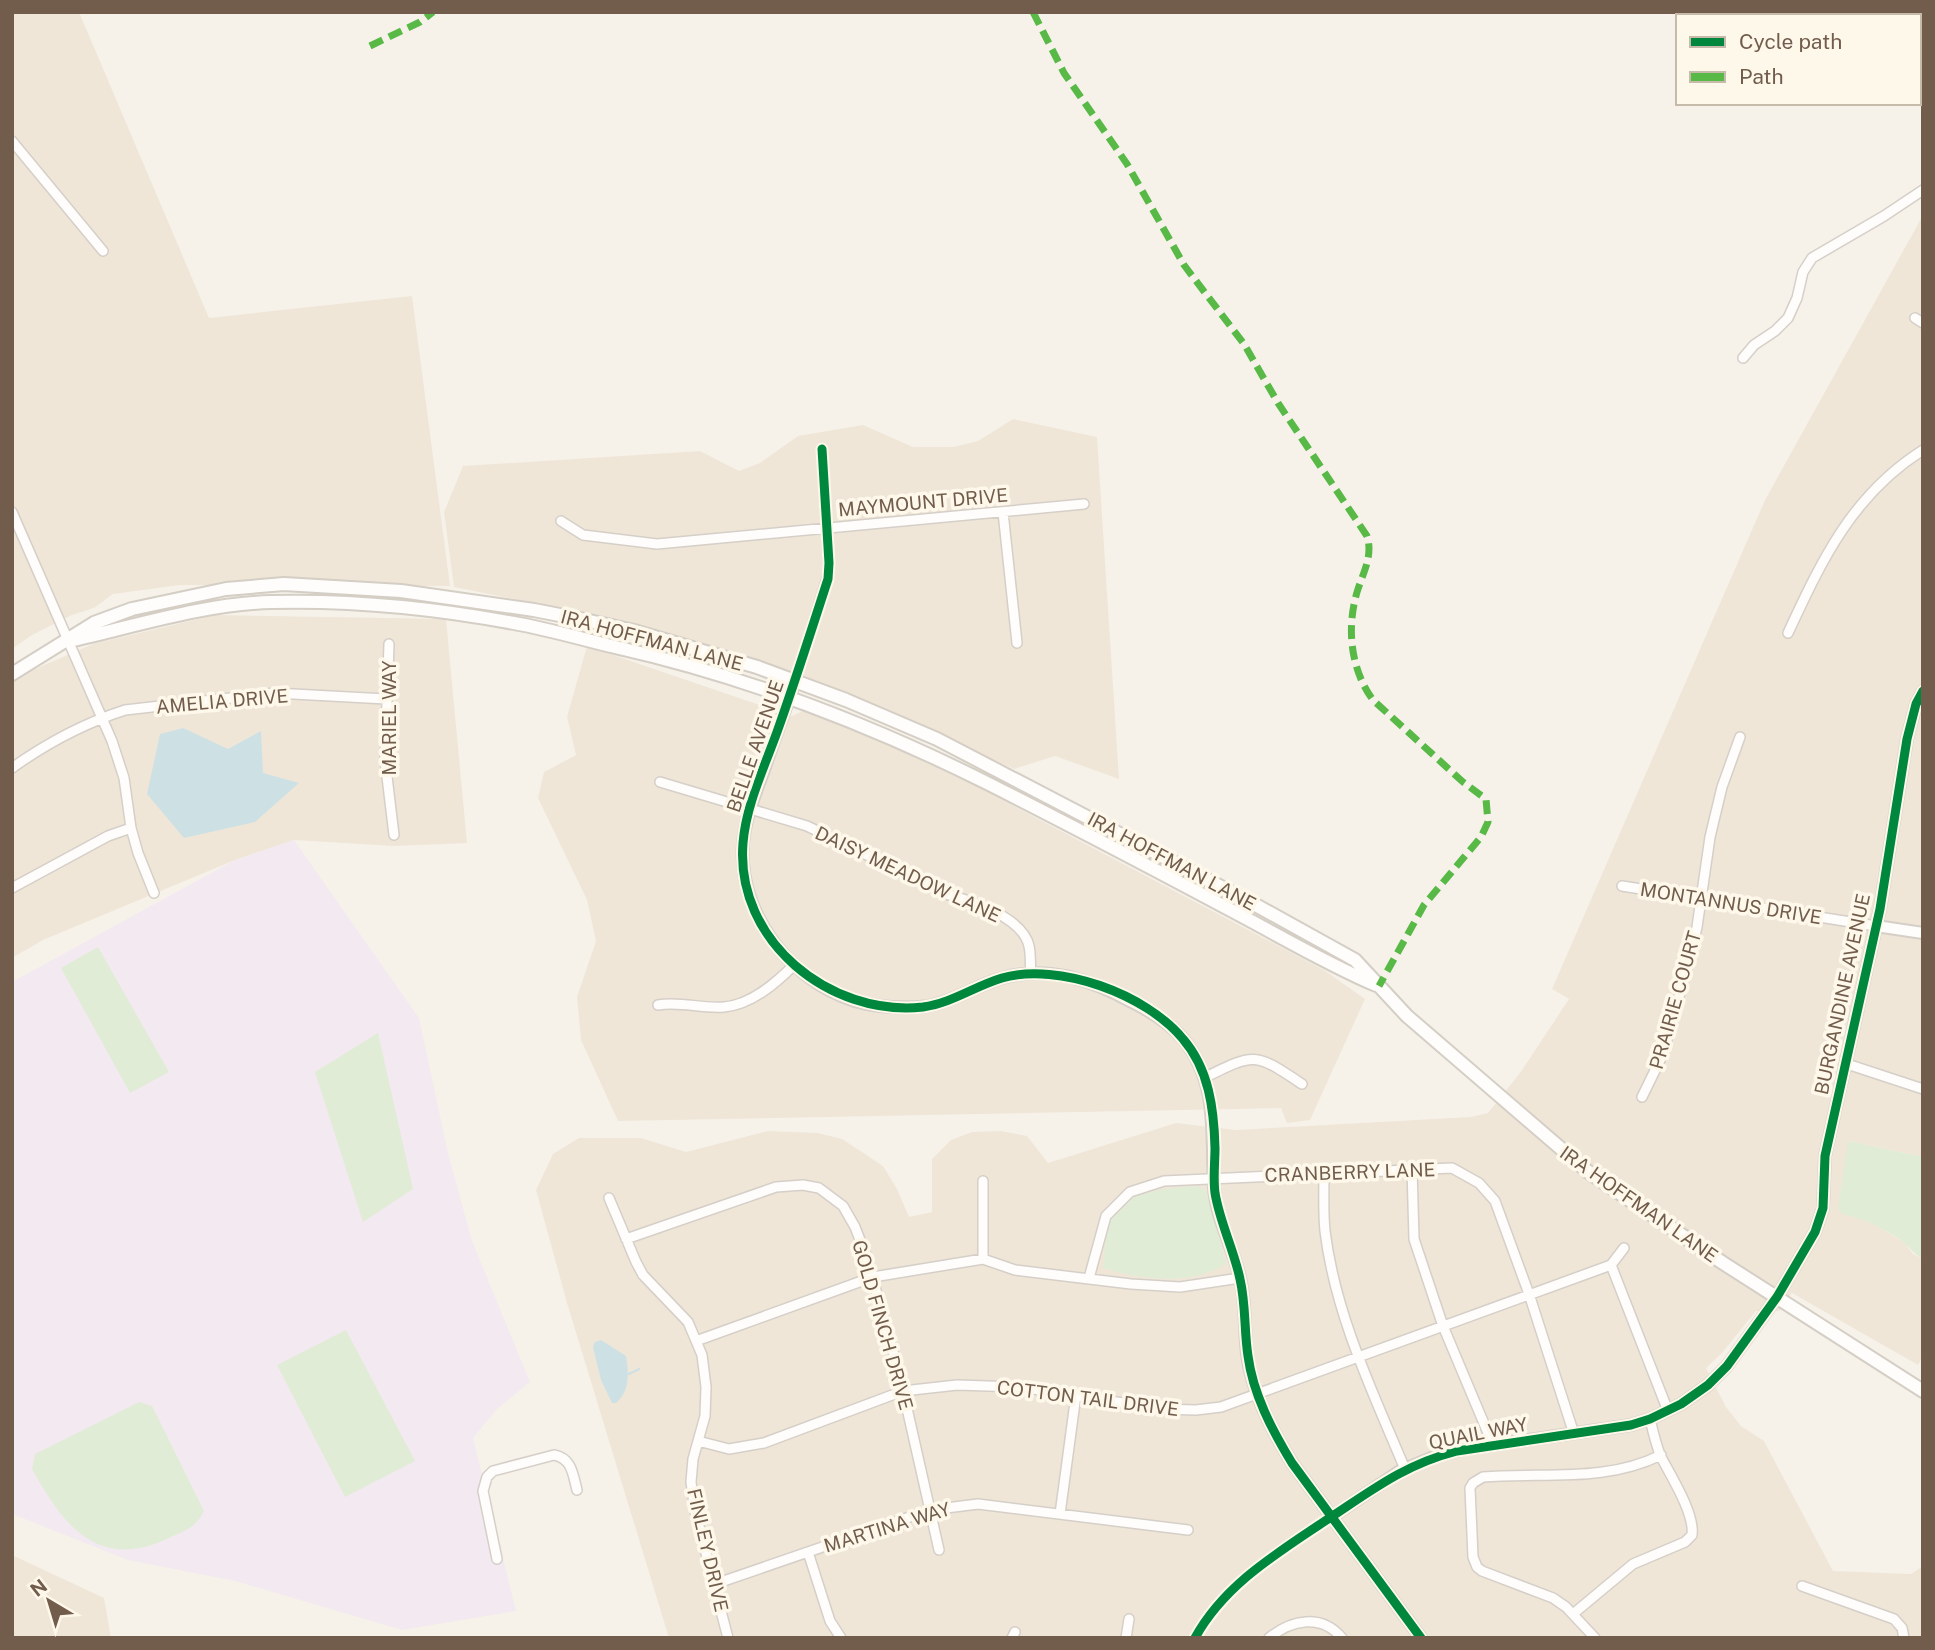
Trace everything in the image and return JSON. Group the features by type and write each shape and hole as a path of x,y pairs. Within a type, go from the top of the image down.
{"main road":[{"name":"IRA HOFFMAN LANE","path":"12,674 94,623 132,609 226,589 284,584 401,591 534,610 634,631 796,681 937,739 1252,903 1355,960 1406,1016 1549,1141 1619,1194 1923,1391"},
{"name":"IRA HOFFMAN LANE","path":"67,641 174,615 229,606 271,603 362,604 413,608 516,623 655,654 860,723 986,783 1335,967 1380,986"}],"street":[{"path":"12,141 103,251"},
{"path":"1743,358 1788,318 1797,298 1802,272 1812,258 1923,190"},
{"name":"BELLE AVENUE","path":"822,449 830,563 828,579 796,681 750,808 743,846 747,884 765,932 794,965 822,986 870,1004 897,1007 933,1005 1000,978 1031,973 1079,978 1107,988 1154,1013 1182,1037 1206,1077 1212,1107 1219,1212 1240,1278 1245,1302 1248,1357 1258,1395 1285,1452 1422,1638"},
{"path":"1788,633 1825,554 1845,524 1891,473 1923,450"},
{"name":"MAYMOUNT DRIVE","path":"561,521 583,536 648,544 1084,504"},
{"path":"1003,512 1017,643"},
{"path":"13,519 102,717 124,778 131,828 154,893"},
{"name":"MARIEL WAY","path":"389,644 385,760 394,835"},
{"name":"BURGANDINE AVENUE","path":"1777,1297 1815,1232 1823,1208 1825,1156 1876,926 1907,739 1916,704 1923,691"},
{"name":"AMELIA DRIVE","path":"12,768 31,754 102,717 125,710 275,693 386,699"},
{"name":"PRAIRIE COURT","path":"1642,1097 1663,1054 1697,927 1710,836 1722,787 1740,737"},
{"name":"DAISY MEADOW LANE","path":"660,782 807,826 903,874 1001,916 1019,927 1029,944 1031,973"},
{"path":"12,888 108,836 131,828"},
{"name":"MONTANNUS DRIVE","path":"1622,886 1923,933"},
{"path":"658,1005 670,1003 726,1007 752,998 778,981 794,965"},
{"path":"1206,1077 1240,1060 1255,1058 1272,1064 1302,1084"},
{"path":"1847,1064 1923,1089"},
{"path":"1412,1168 1414,1239 1443,1326 1493,1445"},
{"name":"CRANBERRY LANE","path":"1089,1278 1107,1216 1130,1192 1164,1181 1452,1168 1479,1184 1495,1201 1529,1294 1574,1434"},
{"path":"1324,1172 1325,1231 1336,1283 1359,1357 1405,1469"},
{"path":"983,1181 983,1259"},
{"name":"GOLD FINCH DRIVE","path":"626,1239 776,1187 803,1185 819,1188 843,1206 855,1227 873,1277 903,1391 939,1550"},
{"name":"FINLEY DRIVE","path":"609,1198 643,1275 688,1322 702,1354 706,1387 705,1416 691,1482 695,1511 728,1638"},
{"path":"1624,1248 1611,1265 1668,1411"},
{"path":"696,1342 873,1277 983,1259 1015,1270 1131,1284 1180,1287 1240,1278"},
{"name":"COTTON TAIL DRIVE","path":"698,1441 729,1450 764,1443 903,1391 957,1385 1021,1387 1161,1409 1196,1410 1221,1407 1611,1265"},
{"name":"QUAIL WAY","path":"1195,1638 1214,1608 1242,1580 1405,1469 1457,1451 1631,1425 1668,1411 1695,1395 1727,1366 1777,1297"},
{"path":"1060,1514 1076,1395"},
{"path":"1573,1614 1633,1564 1685,1542 1692,1535 1692,1525 1661,1455 1650,1419"},
{"path":"497,1559 483,1491 487,1477 493,1471 560,1455 568,1462 576,1490"},
{"path":"1595,1638 1573,1614 1542,1592 1477,1567 1473,1557 1470,1493 1473,1483 1487,1476 1612,1472 1644,1464 1661,1455"},
{"name":"MARTINA WAY","path":"715,1584 930,1510 978,1504 1188,1530"},
{"path":"808,1552 830,1621 841,1638"},
{"path":"1802,1586 1894,1619 1902,1628 1904,1638"},
{"path":"1126,1638 1129,1619"},
{"path":"1269,1638 1286,1626 1305,1621 1324,1625 1342,1638"}],"shaded area":[{"path":"12,12 79,12 209,318 412,296 450,586 180,585 113,594 94,608 72,615 32,635 12,649"},
{"path":"1923,215 1923,1157 1848,1141 1857,1218 1871,1222 1905,1243 1913,1254 1923,1259 1923,1356 1918,1365 1792,1293 1779,1311 1756,1311 1722,1353 1706,1368 1726,1407 1741,1426 1764,1441 1833,1571 1911,1574 1923,1566 1923,1638 669,1638 567,1303 536,1190 553,1154 579,1138 641,1138 686,1152 768,1131 818,1133 842,1139 883,1166 909,1217 932,1212 932,1159 951,1140 972,1132 1001,1131 1027,1136 1048,1163 1176,1123 1236,1130 1471,1117 1488,1113 1520,1073 1569,999 1552,989 1765,500"},
{"path":"1013,419 1097,437 1119,779 1055,756 1014,769 807,678 625,621 454,587 444,512 463,466 700,451 739,471 760,463 798,436 863,425 913,447 953,447 978,441"},
{"path":"215,615 446,619 467,843 394,846 294,840 235,860 43,940 12,958 12,682 93,644"},
{"path":"587,646 792,716 805,710 902,747 1324,970 1365,999 1310,1120 1287,1123 1281,1108 618,1121 581,1040 577,997 596,941 587,900 538,798 544,772 576,755 567,717"},
{"path":"183,728 228,749 261,731 263,773 299,783 255,822 184,838 147,794 160,734"},
{"path":"294,840 419,1018 448,1153 472,1241 530,1382 496,1410 473,1438 516,1611 402,1630 235,1581 128,1560 12,1514 12,982 235,860"},
{"path":"601,1340 626,1356 626,1387 616,1403 612,1403 601,1380 593,1347 595,1342"},
{"path":"12,1555 104,1598 111,1638 12,1638"}],"green space":[{"path":"98,947 169,1072 130,1093 61,968"},
{"path":"378,1033 413,1189 363,1222 315,1072"},
{"path":"1848,1141 1923,1157 1923,1259 1888,1232 1866,1221 1842,1214 1838,1208"},
{"path":"1198,1186 1206,1191 1226,1264 1197,1276 1166,1279 1134,1276 1103,1268 1109,1223 1123,1204 1147,1193"},
{"path":"346,1330 415,1461 345,1497 277,1365"},
{"path":"139,1402 152,1406 204,1511 193,1526 167,1539 142,1547 120,1549 101,1545 84,1537 56,1508 32,1469 35,1454"}],"waterway":[{"path":"629,1374 639,1369"}],"marked path":[{"path":"370,46 420,22 433,12"},
{"path":"1033,12 1064,73 1127,164 1184,265 1244,344 1278,403 1367,536 1368,556 1354,603 1351,632 1355,661 1365,688 1373,700 1463,782 1486,799 1488,822 1481,837 1424,905 1379,986"}],"cycle path":[{"path":"822,449 828,579 748,815 743,843 745,879 755,911 772,941 795,965 823,985 855,999 888,1007 923,1007 944,1002 1002,978 1049,974 1075,978 1124,996 1147,1008 1183,1039 1199,1063 1211,1104 1215,1193 1240,1279 1248,1356 1259,1398 1292,1463 1421,1638"},
{"path":"1195,1638 1221,1602 1252,1572 1357,1499 1404,1471 1457,1451 1631,1425 1650,1419 1681,1404 1708,1385 1727,1366 1777,1297 1815,1232 1823,1208 1825,1156 1880,909 1907,739 1916,704 1923,691"}]}
